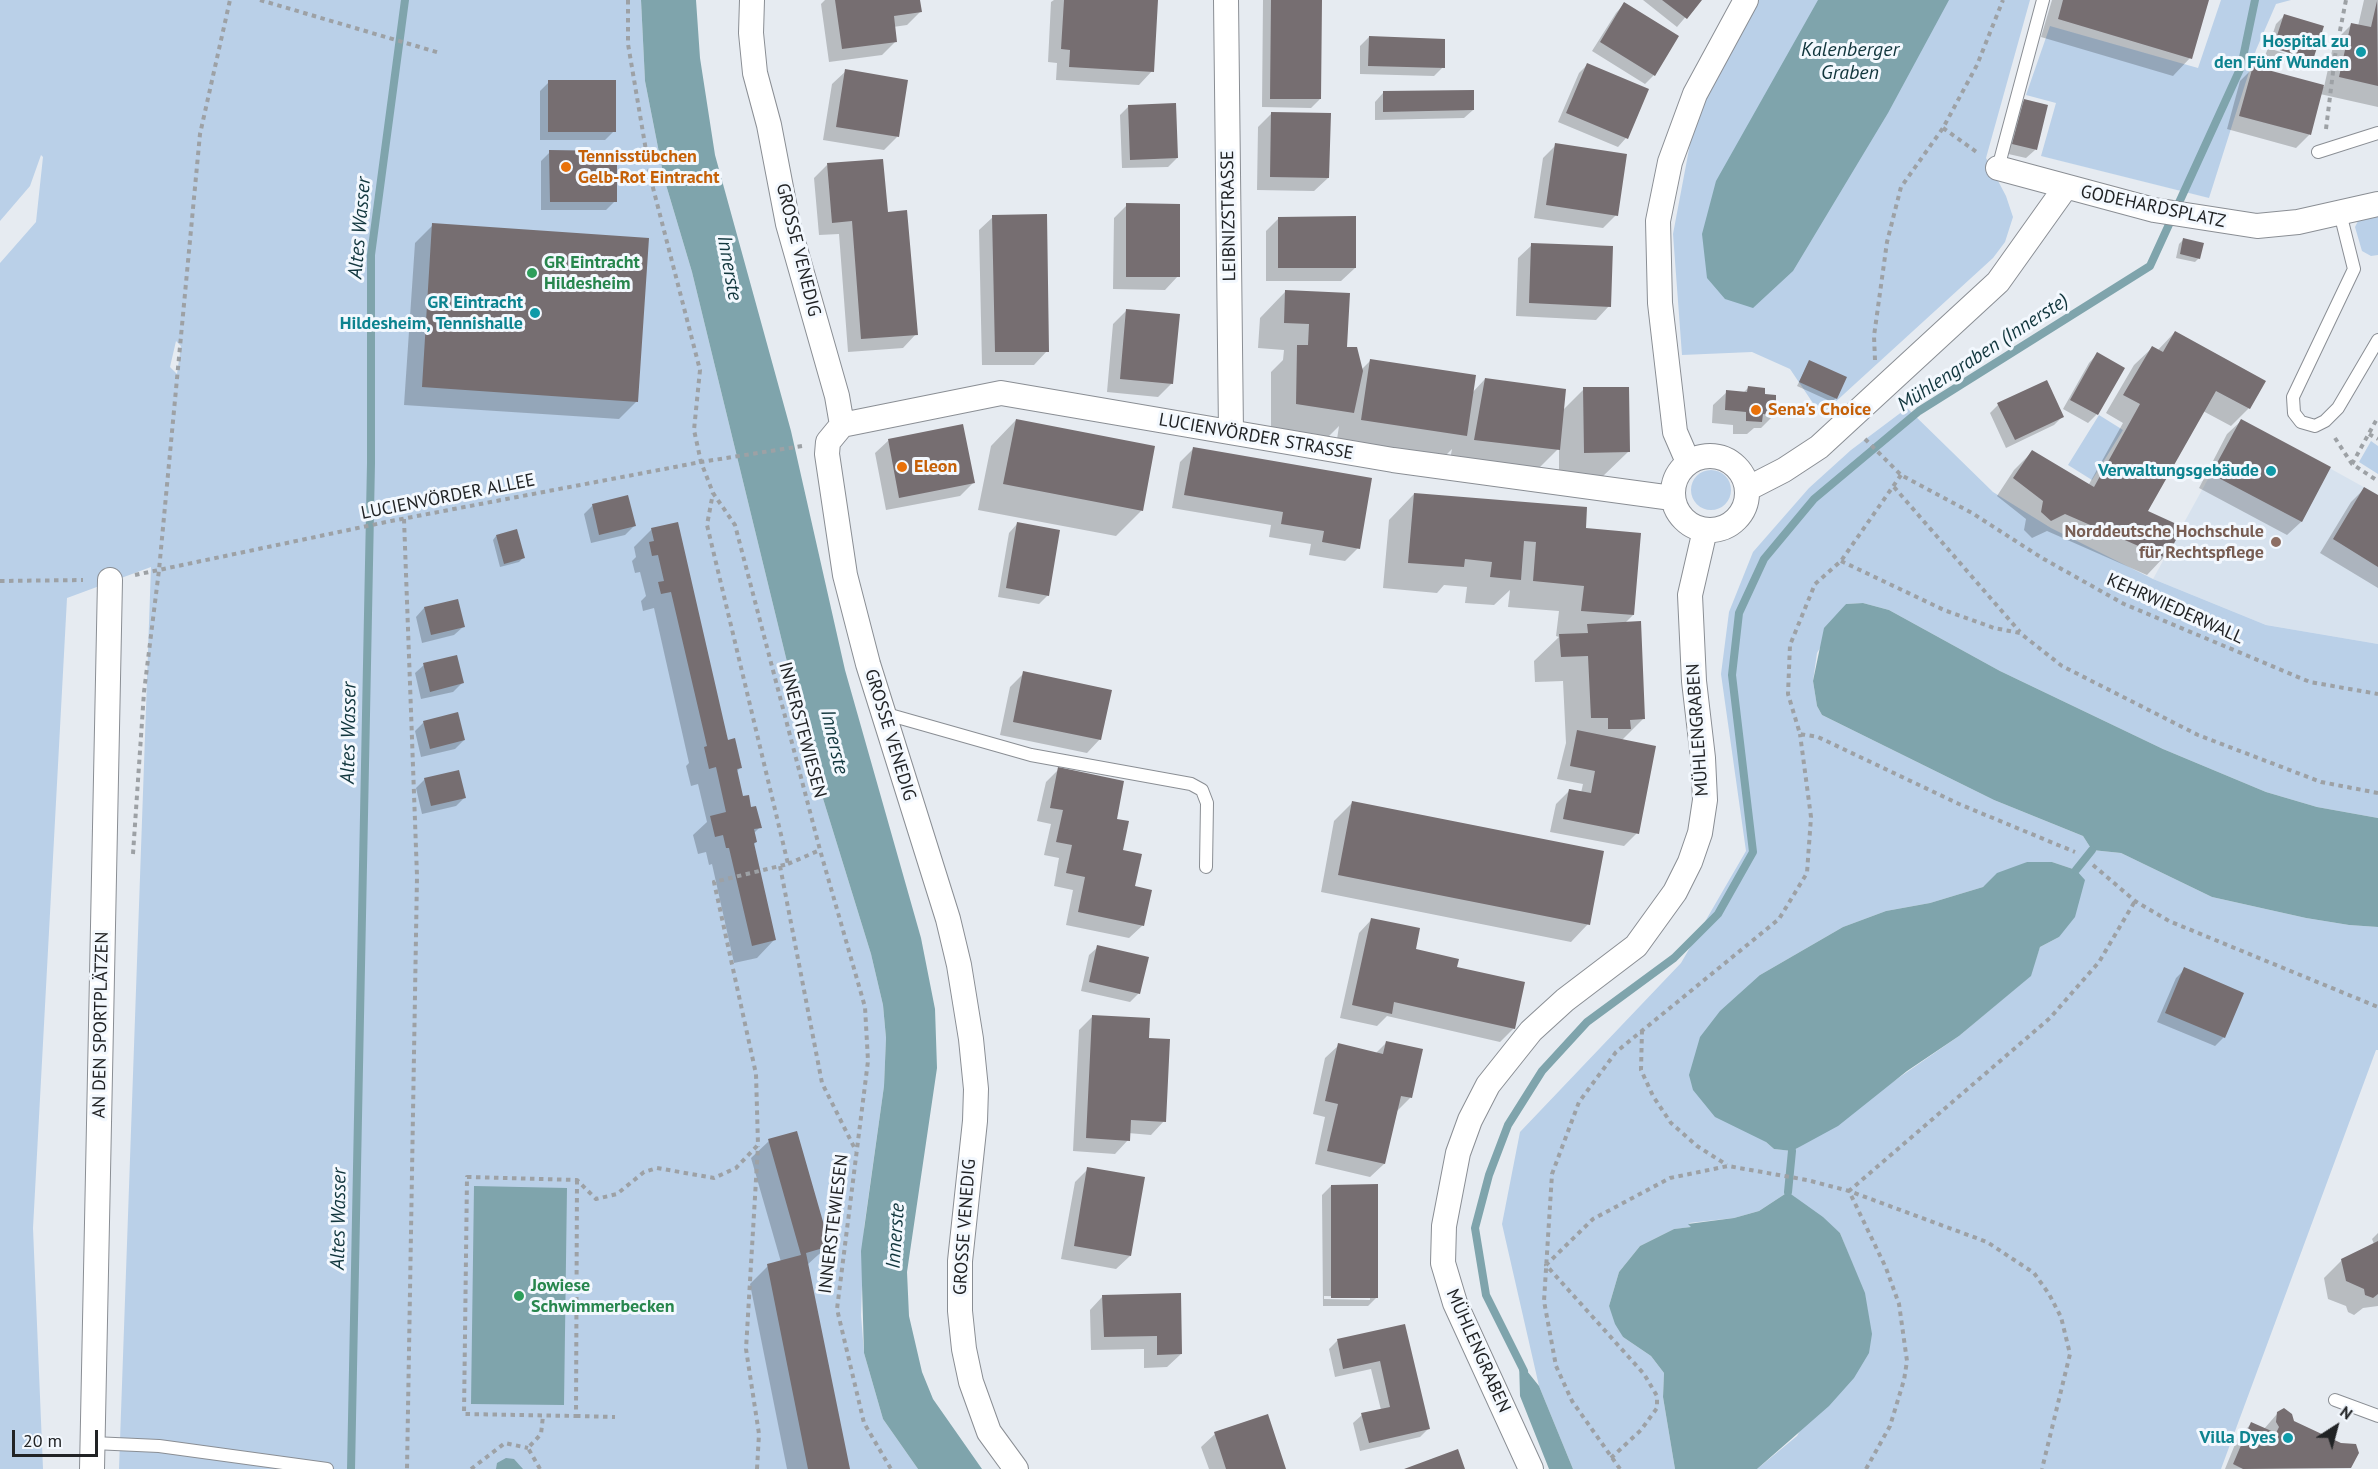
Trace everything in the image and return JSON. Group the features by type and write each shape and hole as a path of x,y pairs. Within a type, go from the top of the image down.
{"street":[{"name":"GROSSE VENEDIG","path":"752,0 751,33 755,73 769,125 788,224 837,396 842,425 828,442 828,470 845,575 883,713 948,919 959,965 974,1065 975,1121 959,1273 964,1349 971,1382 989,1432 1016,1469"},
{"name":"LEIBNIZSTRASSE","path":"1226,0 1231,432"},
{"path":"1688,462 1675,432 1660,303 1658,221 1670,162 1695,94 1746,0"},
{"path":"1998,168 2065,188"},
{"name":"GODEHARDSPLATZ","path":"1876,393 1998,282 2065,188 2154,210 2218,222 2257,226 2298,222 2378,204"},
{"name":"LUCIENVÖRDER STRASSE","path":"842,425 1001,393 1393,460 1672,498"},
{"path":"1747,489 1784,470 1819,447 1876,393"},
{"path":"1713,455 1726,459 1744,476 1747,489 1743,511 1736,520 1727,526 1705,530 1683,519 1676,510 1672,498 1675,477 1688,462 1700,456 1713,455"},
{"name":"MÜHLENGRABEN","path":"1531,1469 1455,1303 1443,1263 1444,1226 1458,1153 1470,1120 1488,1085 1531,1031 1564,1000 1636,946 1676,892 1690,862 1700,833 1705,800 1703,758 1694,681 1690,595 1705,530"},
{"name":"AN DEN SPORTPLÄTZEN","path":"92,1469 110,580"}],"lane":[{"path":"1998,168 2043,0"},
{"path":"2318,152 2378,133"},
{"path":"2340,213 2354,268 2293,397 2294,413 2301,422 2315,426 2325,421 2338,408 2378,340"},
{"path":"883,713 1031,755 1191,784 1202,790 1207,803 1206,867"},
{"path":"2335,1400 2378,1416"},
{"path":"93,1443 159,1446 327,1469"}],"path":[{"path":"159,570 200,134 230,0"},
{"path":"260,0 440,53"},
{"name":"INNERSTEWIESEN","path":"628,0 628,44 651,180 700,370 694,430 701,462 713,493 735,525 820,850 865,1007 868,1061 837,1310 864,1423 891,1469"},
{"path":"1876,393 1874,336 1887,242 1901,187 1943,128 1977,64 2003,0"},
{"path":"2318,152 2328,123 2335,56 2346,0"},
{"path":"1943,128 1998,168"},
{"path":"2352,465 2378,417"},
{"path":"2325,421 2352,465 2378,481"},
{"name":"KEHRWIEDERWALL","path":"1859,432 1901,475 1972,513 2042,558 2124,604 2310,682 2378,694"},
{"path":"2369,434 2378,440"},
{"name":"LUCIENVÖRDER ALLEE","path":"186,565 391,521 701,462 803,446"},
{"path":"1620,1469 1572,1401 1556,1366 1544,1301 1552,1174 1579,1102 1616,1052 1779,919 1807,873 1811,817 1800,734 1788,694 1790,645 1815,584 1841,561 1901,475"},
{"path":"1894,487 2020,633 2062,666 2198,735 2321,782 2378,793"},
{"path":"713,493 707,525 788,864"},
{"path":"404,519 417,876 407,1469"},
{"path":"1841,561 1944,610 1994,628 2020,633"},
{"path":"1800,734 1818,737 1959,804 2074,852"},
{"path":"757,1469 759,1434 746,1349 758,1145 756,1074 714,882 788,864 820,850"},
{"path":"780,866 822,1083 857,1152"},
{"path":"2093,866 2135,901 2169,921 2378,1007"},
{"path":"1849,1191 2050,1018 2099,962 2135,901"},
{"path":"1642,1030 1641,1071 1653,1096 1671,1123 1697,1146 1728,1166"},
{"path":"615,1417 464,1414 467,1177 577,1180 596,1199 617,1194 644,1172 657,1168 714,1178 736,1168 758,1145"},
{"path":"1546,1265 1593,1219 1670,1178 1728,1166 1807,1180 1849,1191 1987,1242 2034,1274 2049,1293 2061,1317 2070,1354 2042,1469"},
{"path":"576,1416 577,1180"},
{"path":"1849,1191 1886,1268 1899,1304 1906,1361 1904,1380 1890,1426 1866,1466 1860,1469"},
{"path":"1546,1265 1644,1374 1658,1396 1656,1408 1641,1430 1611,1458"},
{"path":"528,1448 541,1434 543,1416"},
{"path":"471,1469 505,1443 528,1448 540,1469"}],"shaded area":[{"path":"0,0 641,0 645,81 664,178 692,272 798,707 821,792 871,954 883,1005 886,1038 884,1086 864,1228 861,1315 864,1353 883,1419 918,1469 119,1469 151,567 67,598 33,1228 43,1469 0,1469 0,263 36,222 43,157 41,155 30,186 0,221","holes":["176,341 181,346 177,374 170,367"]},
{"path":"1749,0 2030,0 1986,158 2006,196 2013,217 2005,242 1993,258 1821,415 1790,369 1752,352 1682,355 1673,234 1697,107"},
{"path":"2221,0 2291,0 2276,4 2256,50 2209,198 2041,156 2056,103 2026,95 2050,26 2198,68"},
{"path":"2378,216 2378,255 2371,256 2362,251 2355,227 2359,219"},
{"path":"1907,408 1993,492 2051,528 2153,579 2266,625 2378,644 2378,818 2317,807 2266,792 2163,749 2000,671 1889,610 1863,603 1846,604 1817,653 1813,681 1817,706 1822,715 1994,800 2083,836 2092,850 2121,853 2212,897 2306,918 2378,927 2378,1050 2376,1050 2221,1469 1757,1469 1797,1436 1868,1313 1864,1293 1840,1233 1788,1192 1759,1211 1734,1218 1689,1223 1692,1227 1674,1229 1640,1246 1619,1272 1609,1306 1623,1337 1651,1356 1664,1373 1663,1397 1675,1469 1573,1469 1539,1386 1502,1224 1520,1132 1681,963 1746,851 1721,674 1729,612 1753,552 1809,488 1851,450","holes":["2027,862 2052,862 2076,870 2059,937 2040,947 2030,976 1959,1036 1793,1151 1774,1149 1766,1142 1760,975 1843,927 1886,911 1930,903 1983,887"]},
{"path":"2099,415 2123,430 2092,480 2068,465"},
{"name":"Norddeutsche Hochschule für Rechtspflege","path":"2241,419 2378,495 2378,644 2266,625 2153,579"},
{"path":"2371,441 2378,446 2378,474 2359,462"},
{"path":"1711,470 1725,476 1731,490 1725,504 1711,510 1697,504 1691,490 1697,476"}],"water":[{"name":"Innerste","path":"641,0 696,0 700,58 715,155 791,431 845,670 921,938 935,1009 937,1068 907,1272 909,1316 922,1372 933,1399 982,1469 918,1469 883,1419 864,1353 861,1251 884,1086 886,1038 883,1005 871,954 821,792 798,707 692,272 664,178 645,81"},
{"name":"Kalenberger Graben","path":"1818,0 1949,0 1888,113 1793,271 1753,308 1725,299 1707,278 1702,234 1716,181"},
{"path":"1863,603 1889,610 2000,671 2163,749 2266,792 2317,807 2378,818 2378,927 2306,918 2212,897 2121,853 2092,850 2083,836 1994,800 1822,715 1817,706 1813,681 1824,628 1846,604"},
{"path":"2027,862 2052,862 2076,870 2085,880 2075,917 2059,937 2040,947 2031,976 1959,1036 1907,1071 1838,1126 1792,1151 1774,1149 1766,1142 1715,1117 1693,1090 1689,1075 1700,1037 1720,1011 1760,975 1843,927 1886,911 1930,903 1983,887 1997,873"},
{"name":"Jowiese Schwimmerbecken","path":"474,1186 567,1188 564,1405 471,1404"},
{"path":"1788,1192 1823,1217 1840,1233 1865,1293 1872,1334 1869,1353 1854,1378 1829,1406 1757,1469 1675,1469 1663,1397 1664,1373 1651,1356 1623,1337 1615,1324 1609,1306 1619,1272 1640,1246 1674,1229 1691,1227 1688,1224 1734,1218 1759,1211"},
{"path":"1519,1361 1539,1386 1573,1469 1549,1469 1520,1396"},
{"path":"506,1458 514,1459 523,1469 496,1469 497,1463"}],"building":[{"path":"835,0 920,0 922,12 894,16 897,42 842,49"},
{"path":"1064,0 1158,0 1154,72 1069,67 1070,50 1061,49"},
{"path":"1271,0 1322,0 1321,99 1270,99"},
{"path":"1662,0 1702,0 1687,19"},
{"path":"2063,0 2209,0 2192,59 2058,19"},
{"name":"Hospital zu den Fünf Wunden","path":"2377,1 2378,86 2339,77 2351,23 2371,27"},
{"path":"1624,2 1679,36 1655,76 1600,42"},
{"path":"2284,14 2324,26 2313,60 2273,48"},
{"path":"1369,36 1445,39 1445,68 1368,66"},
{"path":"1587,63 1649,89 1628,139 1566,113"},
{"path":"2253,66 2324,85 2311,135 2239,116"},
{"path":"845,69 908,80 899,137 836,127"},
{"path":"548,80 616,80 616,132 548,132"},
{"path":"1474,90 1474,110 1383,112 1383,91"},
{"path":"2024,99 2048,105 2037,150 2012,144"},
{"path":"1176,103 1178,158 1130,160 1128,105"},
{"path":"1271,112 1331,113 1329,178 1270,177"},
{"path":"1555,143 1627,154 1618,216 1546,205"},
{"path":"549,150 617,151 617,202 550,202"},
{"path":"883,159 888,212 907,210 918,335 861,339 852,221 832,223 827,163"},
{"path":"1126,203 1180,204 1180,277 1126,277"},
{"path":"1047,214 1049,352 995,352 992,215"},
{"path":"1356,216 1356,268 1278,268 1278,217"},
{"name":"GR Eintracht Hildesheim, Tennishalle","path":"432,223 649,238 638,402 422,387"},
{"path":"2183,238 2204,243 2200,259 2180,254"},
{"path":"1531,243 1613,246 1611,307 1529,303"},
{"path":"1285,290 1350,293 1347,347 1357,347 1363,371 1354,413 1296,404 1297,345 1308,345 1309,324 1284,323"},
{"path":"1126,309 1180,314 1173,384 1120,379"},
{"path":"2175,331 2266,381 2250,409 2216,391 2148,511 2183,527 2166,558 2065,514 2051,521 2041,512 2043,501 2013,478 2032,450 2094,487 2140,404 2123,395 2152,346 2163,352"},
{"path":"2097,352 2125,368 2098,415 2070,400"},
{"path":"1370,359 1476,375 1467,436 1361,420"},
{"path":"1809,360 1847,377 1837,399 1799,382"},
{"path":"1485,378 1566,389 1560,450 1474,440"},
{"path":"2047,380 2064,417 2015,440 1997,403"},
{"path":"1748,386 1765,388 1765,394 1776,395 1776,416 1763,414 1762,422 1746,421 1746,412 1725,410 1726,390 1747,392"},
{"path":"1583,387 1629,387 1630,452 1584,453"},
{"path":"1016,419 1155,446 1143,511 1003,484"},
{"name":"Verwaltungsgebäude","path":"2241,419 2331,467 2302,522 2211,474"},
{"path":"963,424 975,483 899,498 888,439"},
{"path":"1193,447 1372,478 1360,549 1322,542 1324,531 1281,524 1283,512 1184,495"},
{"path":"2364,487 2378,495 2378,567 2333,539"},
{"path":"1414,493 1587,507 1586,528 1641,533 1634,615 1581,611 1584,586 1533,581 1536,542 1524,541 1521,580 1490,577 1492,562 1465,559 1464,567 1408,563"},
{"path":"628,495 636,526 599,535 592,504"},
{"path":"678,522 728,740 735,738 742,768 737,769 743,796 749,795 751,807 756,806 762,828 754,829 757,842 754,843 776,940 752,946 729,848 726,848 723,835 715,837 710,816 726,812 716,767 709,769 704,747 707,746 671,592 661,594 658,582 664,581 658,555 652,556 649,542 654,541 651,528"},
{"path":"1017,522 1060,530 1049,596 1006,588"},
{"path":"517,529 525,558 504,564 496,535"},
{"path":"458,599 465,627 431,635 424,607"},
{"path":"1641,621 1645,719 1630,720 1631,729 1608,729 1608,718 1591,718 1588,656 1561,657 1559,634 1588,633 1587,624"},
{"path":"457,655 464,683 430,692 423,663"},
{"path":"1023,671 1112,690 1101,740 1013,722"},
{"path":"458,712 465,740 430,749 423,721"},
{"path":"1577,730 1656,746 1639,834 1563,819 1569,789 1591,793 1595,771 1570,766"},
{"path":"1058,767 1124,781 1117,819 1129,821 1123,850 1142,854 1135,886 1152,890 1144,926 1078,912 1085,877 1066,873 1072,845 1056,842 1063,810 1050,808"},
{"path":"459,770 466,798 431,806 424,778"},
{"path":"1352,801 1604,851 1590,925 1338,875"},
{"path":"1371,918 1420,928 1416,949 1459,959 1457,967 1525,982 1515,1029 1394,1002 1392,1014 1352,1005"},
{"path":"1097,945 1149,957 1140,994 1089,982"},
{"path":"2184,967 2244,993 2225,1038 2165,1013"},
{"path":"1092,1015 1150,1018 1149,1038 1170,1039 1166,1122 1131,1120 1130,1141 1086,1138"},
{"path":"1386,1041 1423,1049 1412,1098 1401,1096 1385,1164 1327,1151 1338,1104 1325,1101 1338,1043 1383,1054"},
{"path":"797,1131 830,1246 806,1253 850,1469 808,1469 767,1264 801,1255 768,1139"},
{"path":"1087,1167 1145,1177 1131,1256 1074,1246"},
{"path":"1378,1184 1378,1298 1331,1298 1331,1185"},
{"path":"2378,1241 2378,1294 2373,1298 2365,1295 2364,1289 2346,1281 2341,1259"},
{"path":"1181,1293 1182,1354 1157,1355 1157,1336 1104,1337 1102,1295"},
{"path":"1405,1324 1430,1429 1369,1443 1361,1413 1390,1407 1380,1361 1343,1369 1337,1339"},
{"name":"Villa Dyes","path":"2284,1408 2292,1414 2294,1421 2341,1443 2356,1444 2359,1453 2351,1468 2243,1469 2233,1464 2251,1422 2276,1433 2279,1427 2276,1422 2277,1412"},
{"path":"1268,1414 1286,1469 1226,1469 1214,1432"},
{"path":"1458,1449 1465,1469 1404,1469"}],"waterway":[{"name":"Altes Wasser","path":"351,1469 371,463 371,255 405,0"},
{"name":"Mühlengraben (Innerste)","path":"1524,1371 1486,1295 1475,1228 1489,1175 1508,1125 1542,1071 1587,1022 1674,958 1718,914 1753,852 1732,675 1739,613 1764,559 1814,499 1919,411 2150,266 2241,67 2255,0"},
{"path":"2076,870 2092,850"},
{"path":"1788,1192 1792,1151"}],"place":[{"name":"Hospital zu den Fünf Wunden","path":"2361,52"},
{"name":"Tennisstübchen Gelb-Rot Eintracht","path":"566,167"},
{"name":"GR Eintracht Hildesheim","path":"532,273"},
{"name":"GR Eintracht Hildesheim, Tennishalle","path":"535,313"},
{"name":"Sena's Choice","path":"1756,410"},
{"name":"Eleon","path":"902,467"},
{"name":"Verwaltungsgebäude","path":"2271,471"},
{"name":"Norddeutsche Hochschule für Rechtspflege","path":"2276,542"},
{"name":"Jowiese Schwimmerbecken","path":"519,1296"},
{"name":"Villa Dyes","path":"2288,1438"}]}
